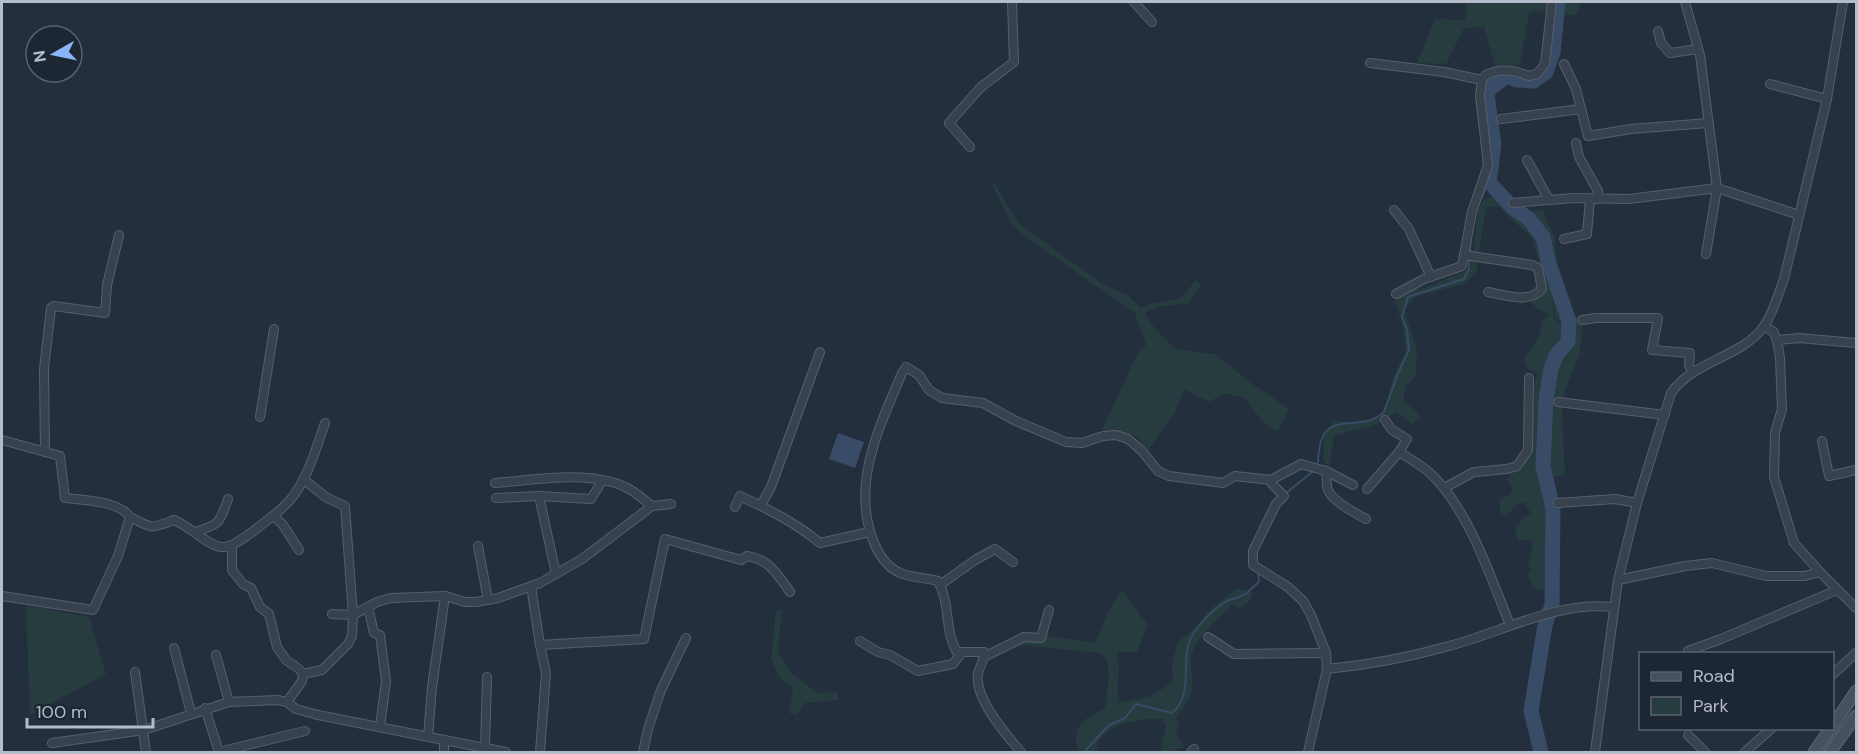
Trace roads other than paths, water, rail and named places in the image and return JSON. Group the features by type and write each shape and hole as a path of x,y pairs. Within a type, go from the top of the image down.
{"main road":[{"path":"1834,725 1857,691"},
{"path":"1830,753 1857,716"},
{"path":"1814,753 1831,730"}],"street":[{"path":"970,147 949,123 981,87 1014,62 1012,2"},
{"path":"1134,2 1152,22"},
{"path":"1396,294 1431,277 1462,266 1472,212 1488,165 1480,96 1482,80 1486,75 1504,70 1516,70 1528,76 1537,74 1545,64 1552,2"},
{"path":"1685,2 1698,49 1717,188 1706,254"},
{"path":"1595,753 1618,580 1637,503 1671,393 1680,380 1752,338 1764,327 1775,304 1784,279 1827,99 1843,2"},
{"path":"1658,31 1661,43 1670,53 1698,49"},
{"path":"1370,63 1444,72 1482,80"},
{"path":"1564,64 1576,89 1588,136 1631,129 1708,123"},
{"path":"1770,84 1827,99"},
{"path":"1501,119 1581,109"},
{"path":"1564,239 1587,234 1594,199 1598,191 1579,157 1576,143"},
{"path":"1527,160 1549,200"},
{"path":"1513,203 1629,199 1717,188 1799,215"},
{"path":"1394,210 1409,229 1431,277"},
{"path":"45,452 44,369 51,308 54,306 105,313 108,285 119,235"},
{"path":"1464,255 1538,268 1542,288 1537,295 1530,297 1488,292"},
{"path":"1582,320 1658,318 1652,350 1690,353 1689,365 1692,372"},
{"path":"1764,327 1773,331 1780,358 1782,409 1775,433 1774,477 1794,543 1857,609"},
{"path":"260,417 274,329"},
{"path":"1776,340 1799,338 1857,343"},
{"path":"761,505 771,487 819,352"},
{"path":"1021,753 984,701 977,675 984,652 957,651 952,643 947,605 938,581 900,574 879,555 870,532 866,518 864,489 866,475 878,433 906,367 919,375 929,390 942,398 983,403 1016,421 1066,442 1082,444 1110,435 1128,439 1142,451 1158,471 1169,476 1223,483 1235,476 1271,480 1301,464 1326,471 1353,485"},
{"path":"1444,489 1474,472 1517,466 1528,450 1529,378"},
{"path":"1558,402 1665,415"},
{"path":"1366,489 1399,452 1407,439 1392,430 1385,420"},
{"path":"2,440 60,456 65,498 96,500 126,511 130,518 150,527 155,528 174,520 222,548 232,545 274,516 291,499 303,479 325,423"},
{"path":"1822,441 1829,476 1857,470"},
{"path":"1399,452 1429,472 1444,489 1478,548 1510,625"},
{"path":"1326,471 1329,493 1347,508 1366,519"},
{"path":"495,483 551,478 593,478 626,487 652,506"},
{"path":"303,479 327,498 345,506 354,615 352,636 348,644 322,670 303,674"},
{"path":"1271,480 1284,496 1276,504 1253,551 1253,565 1288,587 1303,601 1326,653 1327,669 1308,753"},
{"path":"496,498 539,496 591,499 602,481"},
{"path":"539,496 556,574"},
{"path":"735,507 740,496 761,505 805,531 819,543 870,532"},
{"path":"195,532 215,526 220,520 228,499"},
{"path":"1558,503 1615,499 1637,503"},
{"path":"332,614 354,615 391,598 445,596 465,602 488,600 531,586 556,574 582,559 652,506 670,504"},
{"path":"274,516 283,525 299,550"},
{"path":"2,596 93,610 118,556 130,518"},
{"path":"540,645 644,639 665,539 741,560 747,556 756,558 771,566 790,592"},
{"path":"232,545 232,570 243,584 251,588 260,607 268,614 277,647 286,660 303,674 303,681 287,702"},
{"path":"478,546 488,600"},
{"path":"940,585 995,549 1013,561"},
{"path":"1618,580 1685,566 1712,563 1766,576 1805,576 1820,572"},
{"path":"531,586 546,673 540,753"},
{"path":"1688,651 1837,590"},
{"path":"428,737 432,687 445,596"},
{"path":"1327,669 1350,668 1450,646 1510,625 1592,605 1613,607"},
{"path":"368,607 374,633 380,635 386,670 380,727"},
{"path":"984,657 1024,637 1041,638 1049,610"},
{"path":"1208,637 1234,654 1326,653"},
{"path":"643,753 661,690 686,638"},
{"path":"860,641 918,671 953,664 962,651"},
{"path":"174,648 191,713"},
{"path":"1834,674 1857,653"},
{"path":"216,655 229,702"},
{"path":"135,672 146,753"},
{"path":"485,748 488,677"},
{"path":"52,743 144,730 205,708 229,702 277,700 287,702 296,709 318,715 506,753"},
{"path":"205,708 219,752 305,730"},
{"path":"1745,753 1771,730"},
{"path":"1688,735 1705,753"},
{"path":"444,740 444,753"}],"water":[{"path":"838,433 864,442 855,468 829,459"}],"waterway":[{"path":"1541,752 1531,711 1545,625 1552,604 1553,508 1543,467 1546,400 1551,368 1557,354 1568,342 1569,321 1548,261 1543,237 1528,218 1513,208 1489,182 1494,144 1487,95 1490,88 1507,76 1517,80 1534,81 1546,72 1553,52 1558,2"},
{"path":"1477,207 1489,182"},
{"path":"1318,462 1320,444 1326,432 1333,426 1374,419 1384,412 1409,350 1407,330 1402,317 1408,297 1464,279 1469,269 1471,236"},
{"path":"1285,494 1312,472"},
{"path":"1261,527 1267,513"},
{"path":"1084,752 1109,725 1125,718 1136,704 1172,713 1183,696 1187,654 1193,634 1218,607 1243,595 1259,582 1258,570"}]}
